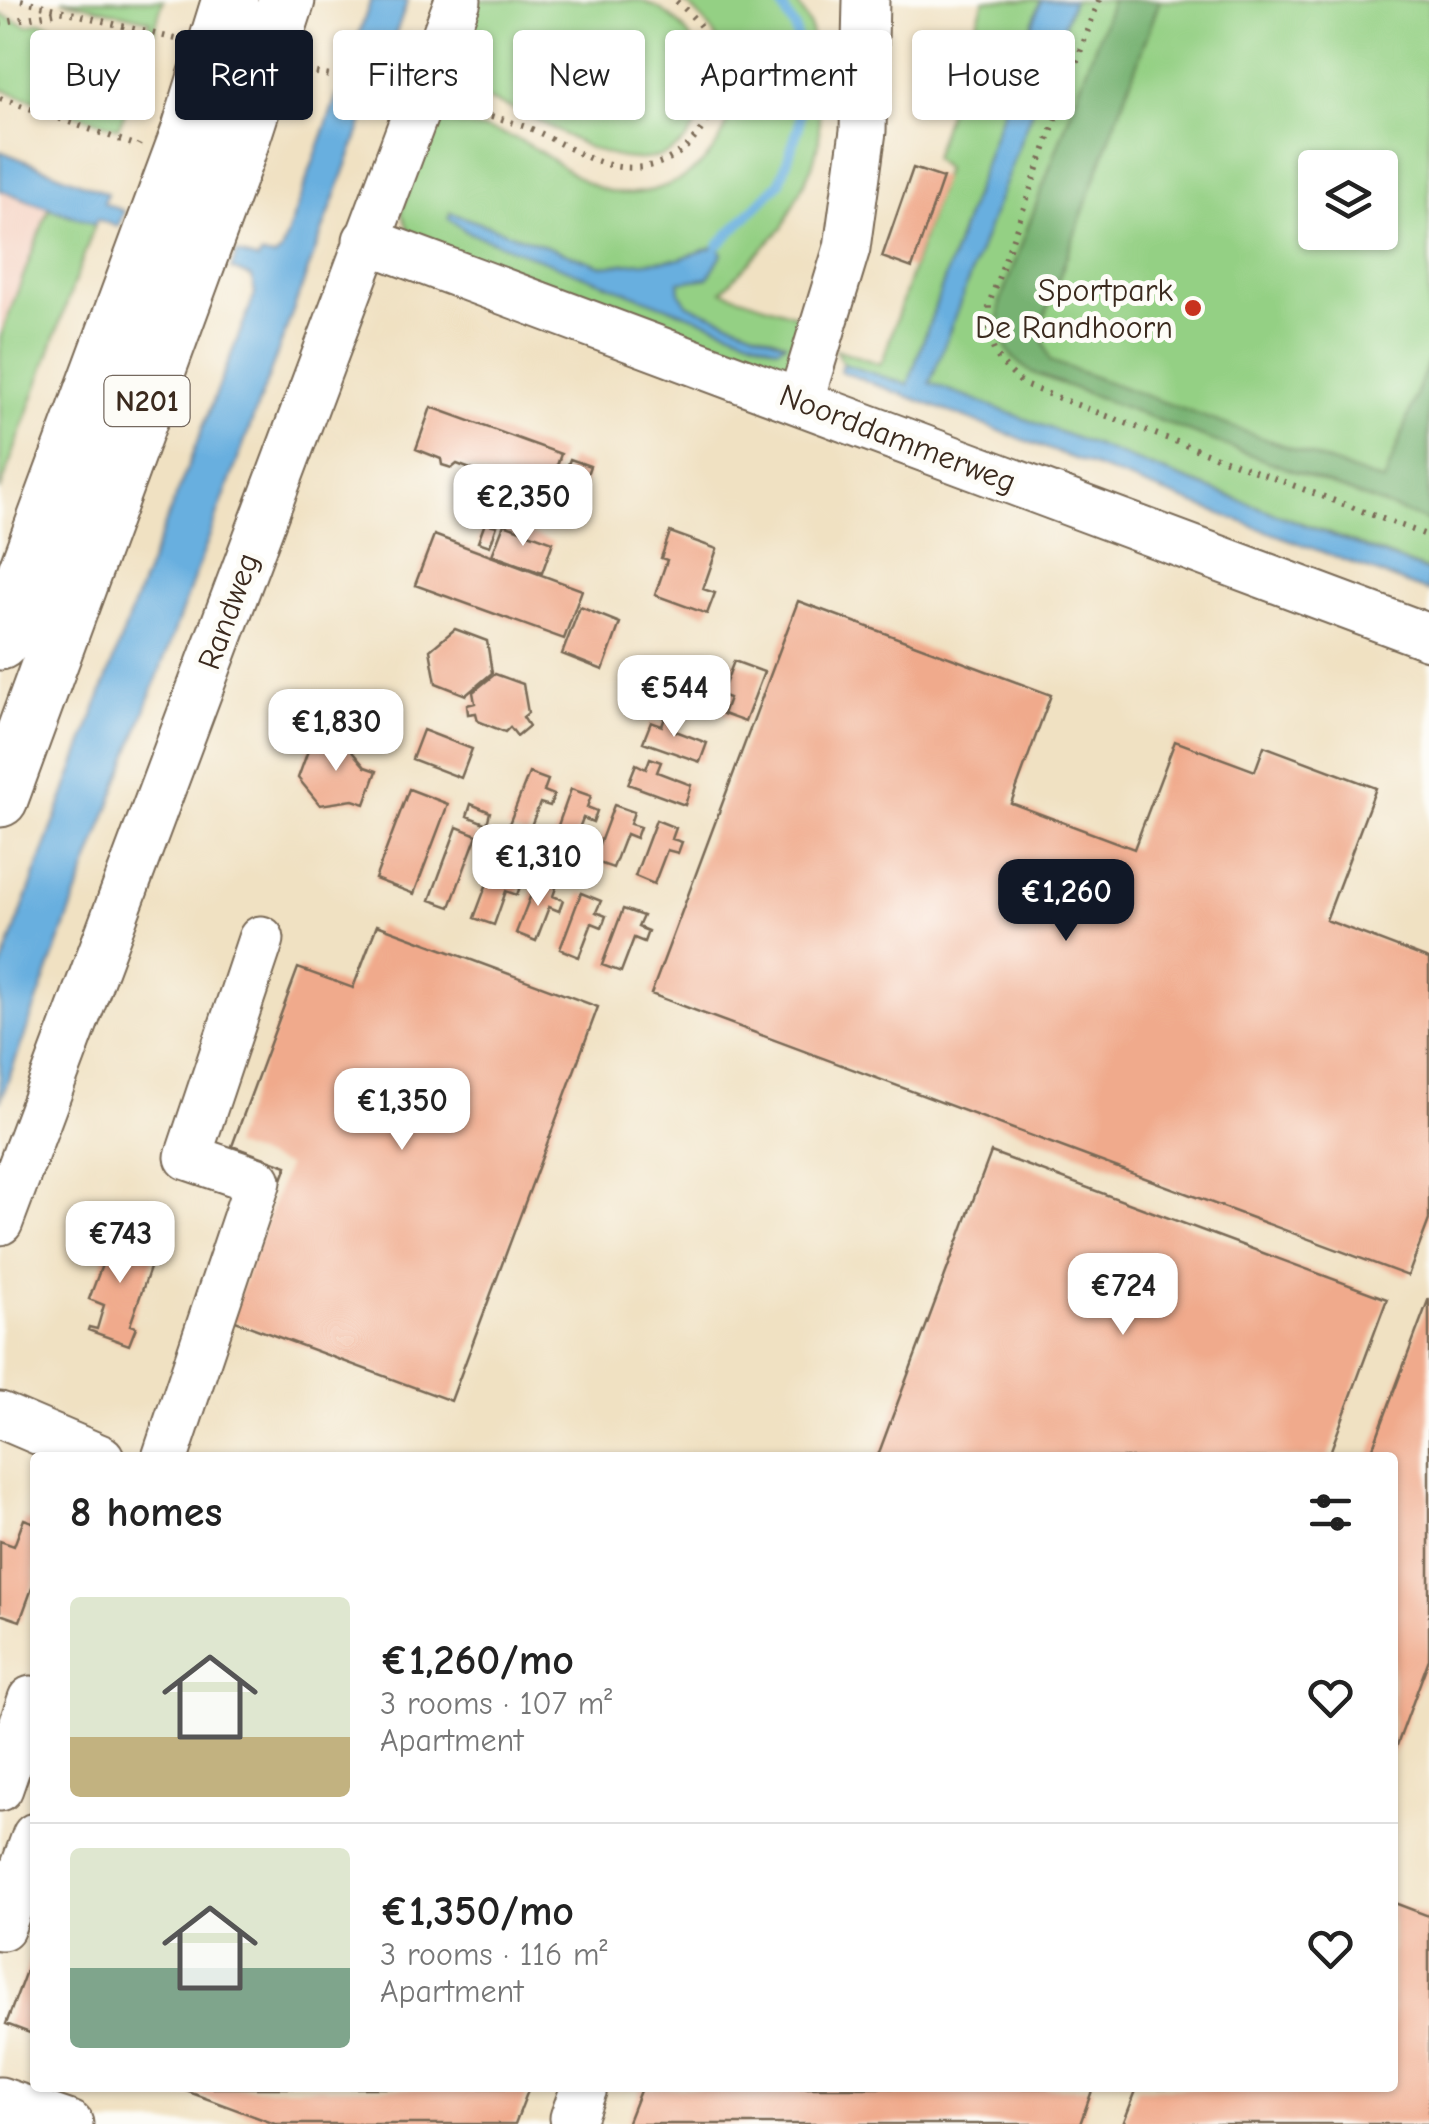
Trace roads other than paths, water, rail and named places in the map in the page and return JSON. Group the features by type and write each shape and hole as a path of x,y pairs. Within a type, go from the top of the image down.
{"highway":[{"name":"N201","path":"0,642 189,132 230,0"},
{"name":"N201","path":"0,799 237,154 287,0"}],"street":[{"name":"Randweg","path":"0,1222 458,0"},
{"path":"800,402 848,248 863,132 866,0"},
{"name":"Noorddammerweg","path":"366,240 1429,637"},
{"path":"167,1452 258,1181 188,1156 261,939"},
{"path":"0,1415 87,1452"},
{"path":"0,1788 30,1702"},
{"path":"0,1926 30,1849"},
{"path":"0,2100 70,2124"}],"water":[{"path":"371,0 408,0 397,30 360,30"},
{"path":"1041,0 1073,0 1062,30 1031,30"},
{"path":"333,106 333,120 364,120 0,1102 0,971 132,609 255,294 252,277 231,269 237,253 258,260 261,255 275,257 281,252"},
{"path":"1000,120 1028,120 930,383 1429,572 1429,592 840,371 843,364 908,385"},
{"path":"0,151 107,193 104,203 124,211 118,227 97,219 95,224 0,190"},
{"path":"451,213 602,266 679,259 718,245 722,254 708,278 679,282 680,293 688,305 785,343 777,348 467,232 448,218"}],"waterway":[{"path":"718,245 780,182 799,126 802,65 795,28 778,0"}],"place":[{"name":"Sportpark De Randhoorn","path":"1193,308"}]}
